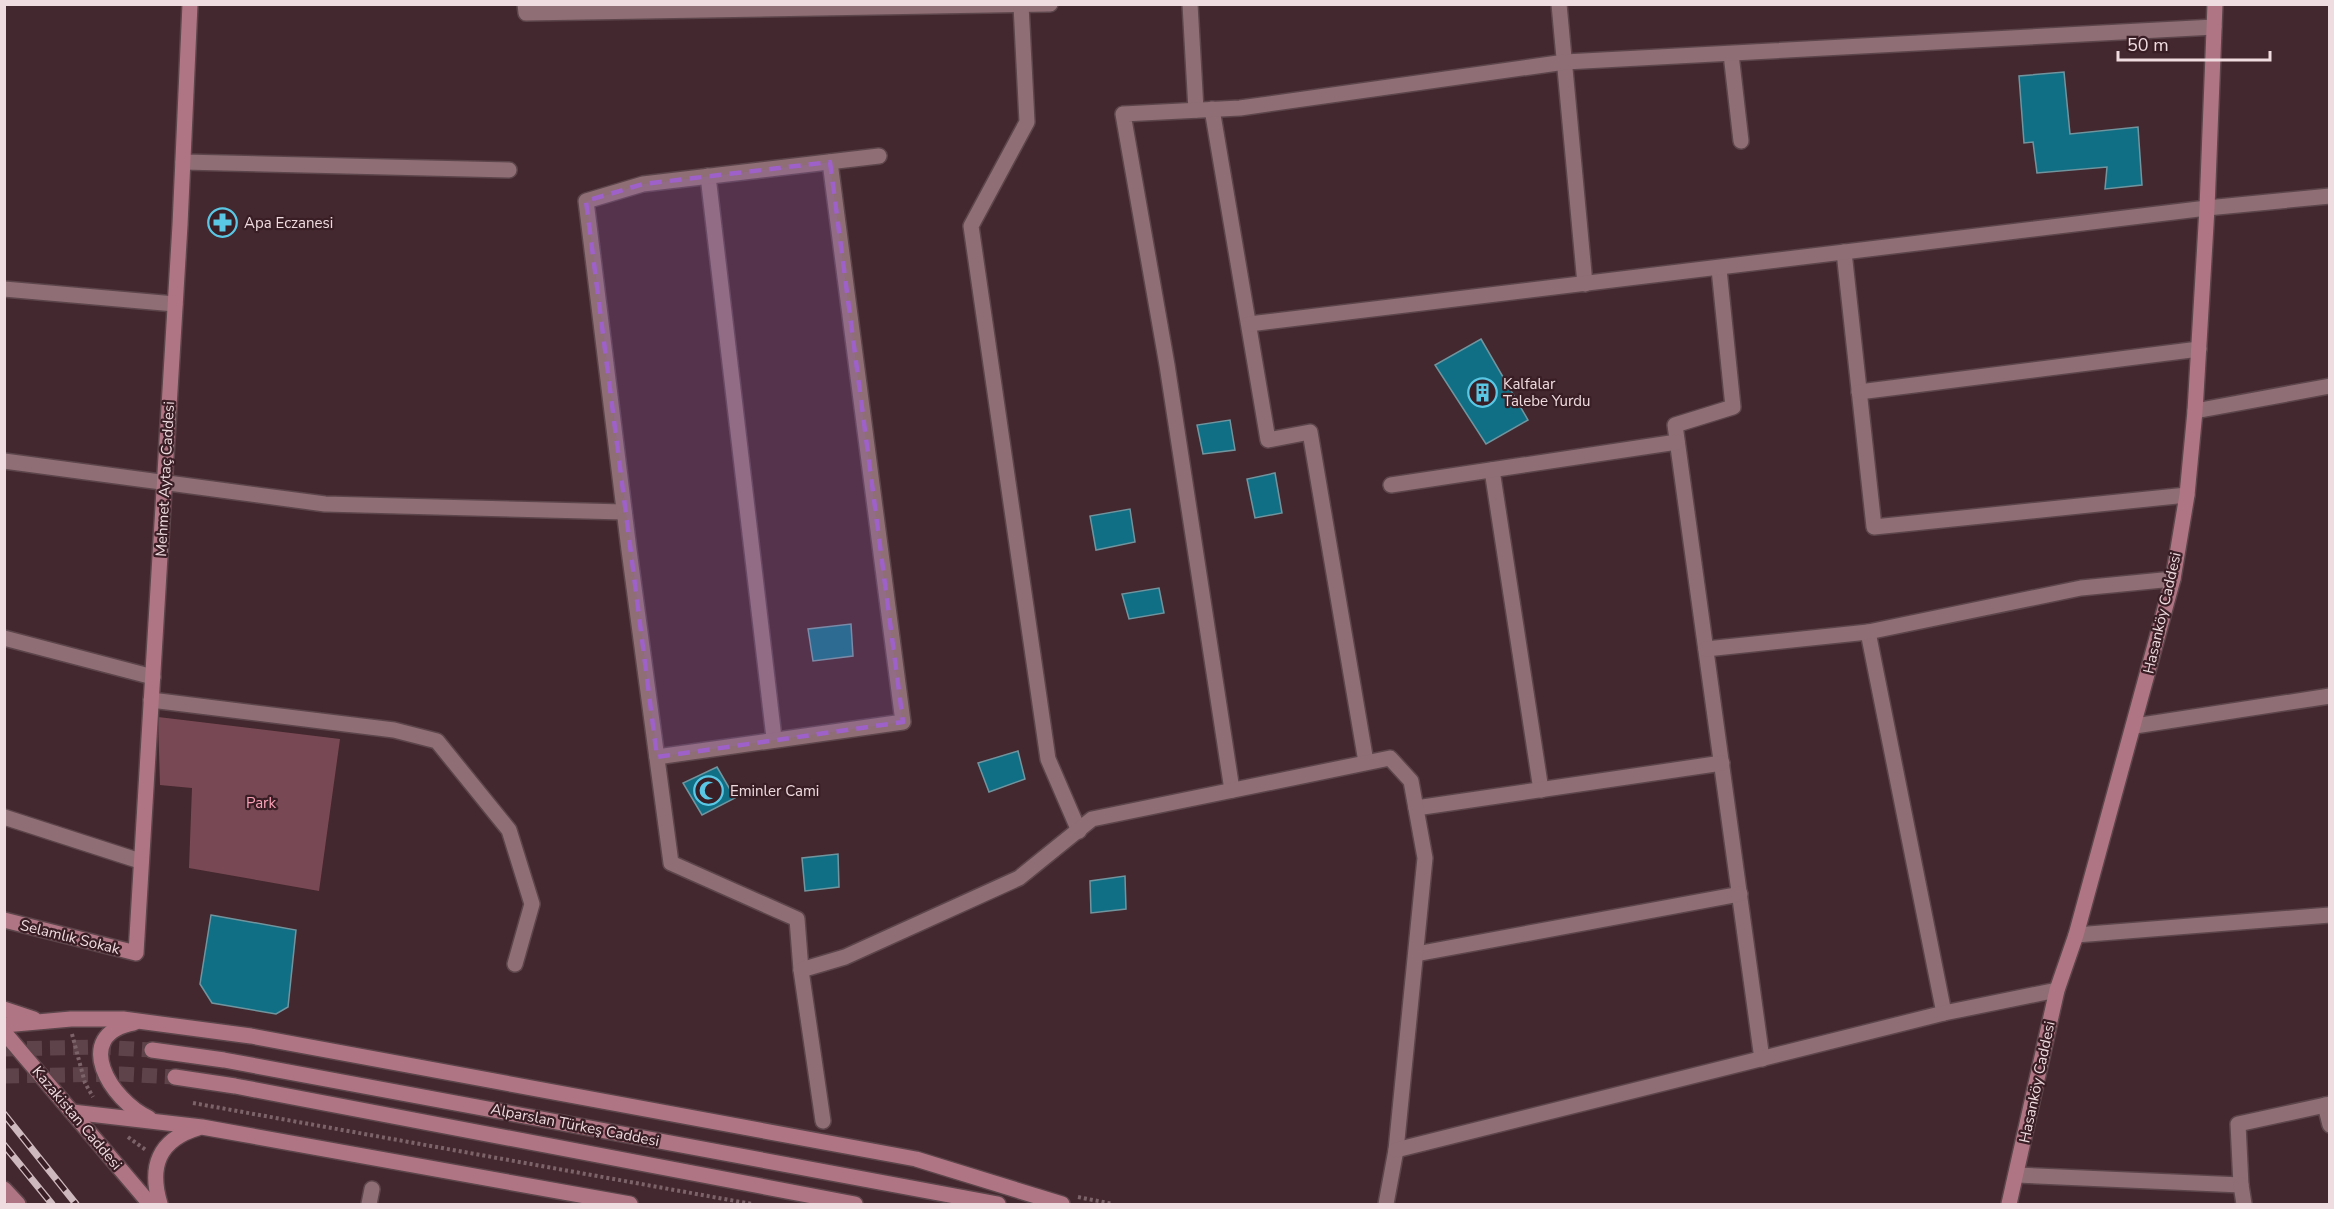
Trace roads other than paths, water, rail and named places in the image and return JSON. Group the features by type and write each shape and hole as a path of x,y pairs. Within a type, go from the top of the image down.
{"main road":[{"name":"Mehmet Aytaç Caddesi","path":"136,953 165,483 190,4"},
{"name":"Hasanköy Caddesi","path":"2009,1204 2057,990 2076,935 2135,726 2173,579 2187,495 2196,411 2215,4"},
{"name":"Selamlık Sokak","path":"4,920 136,953"},
{"path":"4,1009 45,1021"},
{"path":"4,1025 100,1018 143,1021 251,1036 916,1159 1062,1204"},
{"path":"143,1021 126,1024 107,1037 101,1054 102,1066 105,1078 119,1096 134,1110 154,1121"},
{"name":"Kazakistan Caddesi","path":"4,1032 150,1204"},
{"name":"Alparslan Türkeş Caddesi","path":"152,1050 235,1062 998,1204"},
{"name":"Alparslan Türkeş Caddesi","path":"175,1077 855,1204"},
{"path":"72,1112 202,1127 630,1204"},
{"path":"160,1204 154,1176 157,1161 164,1147 186,1132 202,1127"},
{"path":"4,1189 18,1204"}],"street":[{"path":"525,4 526,13 1050,4"},
{"path":"1190,4 1204,109 1249,324 1268,440 1310,432 1366,762"},
{"path":"1559,4 1585,284"},
{"path":"1021,5 1027,122 971,226 1048,759 1079,831"},
{"path":"1232,790 1167,365 1123,114 1240,108 1565,62 2214,27"},
{"path":"1731,54 1741,141"},
{"path":"823,1121 801,970 797,919 671,863 624,512 586,201 643,184 879,156"},
{"path":"183,162 509,170"},
{"path":"657,757 774,738 903,722 830,162"},
{"path":"708,176 774,738"},
{"path":"1249,324 1719,269 2207,208 2330,196"},
{"path":"1844,252 1874,527 2187,495"},
{"path":"1719,269 1733,407 1675,425 1762,1059"},
{"path":"4,289 175,304"},
{"path":"1859,392 2199,350"},
{"path":"2196,411 2330,386"},
{"path":"1391,485 1677,442"},
{"path":"4,461 325,504 624,512"},
{"path":"1492,470 1541,790"},
{"path":"1706,649 1868,632 2081,588 2173,579"},
{"path":"1868,632 1944,1013"},
{"path":"4,638 153,677"},
{"path":"2135,726 2330,696"},
{"path":"151,700 394,730 437,741 509,830 532,904 514,964"},
{"path":"801,970 845,957 1019,878 1092,819 1390,758 1412,781 1425,858 1396,1150 1386,1204"},
{"path":"1416,808 1722,763"},
{"path":"4,817 140,861"},
{"path":"1416,954 1740,894"},
{"path":"2076,935 2330,915"},
{"path":"1396,1150 1944,1013 2057,990"},
{"path":"2244,1204 2238,1125 2327,1104 2330,1125"},
{"path":"2017,1175 2241,1185"},
{"path":"369,1204 372,1188"}],"tunnel":[{"path":"4,1049 98,1047 152,1050"},
{"path":"4,1076 121,1074 175,1077"}],"railway":[{"path":"4,1114 76,1204"},
{"path":"4,1145 52,1204"}],"place":[{"name":"Apa Eczanesi","path":"223,223"},
{"name":"Kalfalar Talebe Yurdu","path":"1482,393"},
{"name":"Eminler Cami","path":"709,791"}],"park label":[{"name":"Park","path":"261,803"}]}
